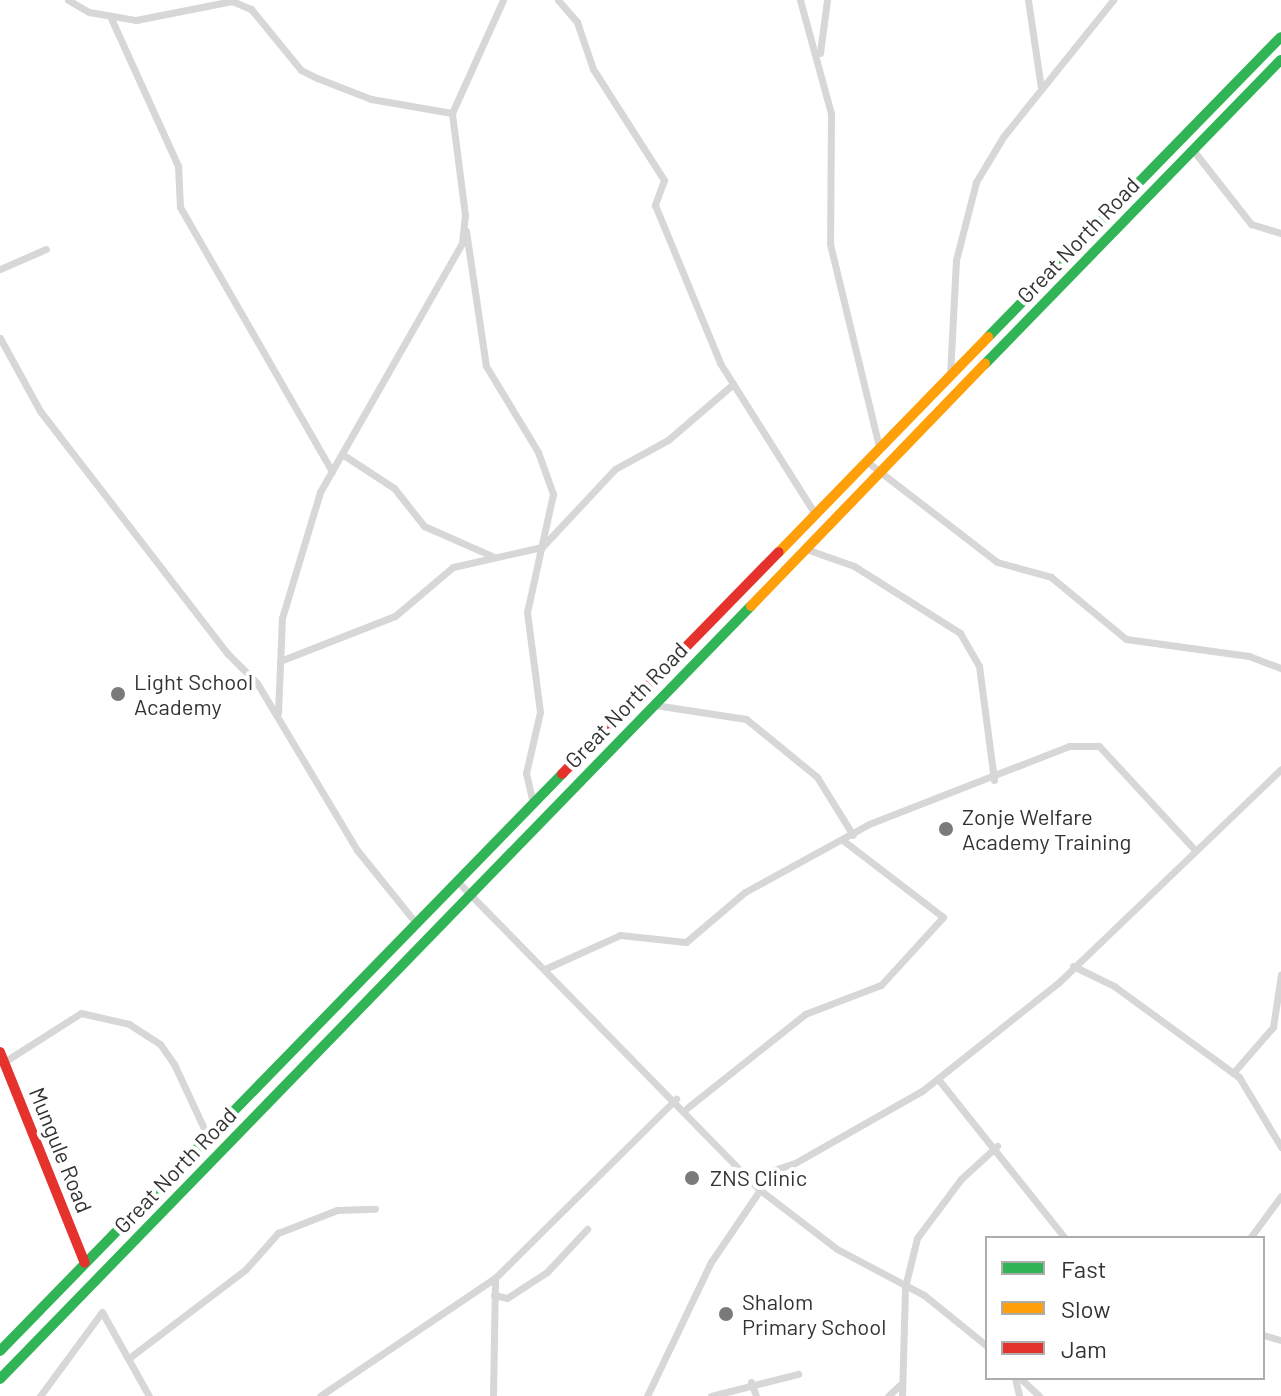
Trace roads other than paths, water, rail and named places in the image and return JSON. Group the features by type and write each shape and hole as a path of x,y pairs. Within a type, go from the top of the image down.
{"main road":[{"name":"Great North Road","path":"0,1351 1281,37"},
{"name":"Great North Road","path":"0,1379 1281,60"},
{"name":"Mungule Road","path":"2,1057 85,1263"}],"street":[{"path":"68,0 110,16 151,19 232,1 251,9 301,70 371,99 452,113"},
{"path":"503,0 452,113 465,229 486,366 551,484 542,547 527,612 540,712 526,773 533,805"},
{"path":"558,0 577,22 593,69 664,180 655,205 688,299 732,385 815,514"},
{"path":"800,0 819,59 831,113 830,244 879,447"},
{"path":"819,59 827,0"},
{"path":"1028,0 1041,89"},
{"path":"950,375 953,288 967,205 987,161 1113,0"},
{"path":"110,16 178,166 180,207 332,471"},
{"path":"1193,150 1251,224 1281,233"},
{"path":"278,713 287,592 332,471 381,376 454,262 465,229"},
{"path":"0,269 46,249"},
{"path":"0,338 4,356 104,496 278,713 357,850 416,923"},
{"path":"280,661 395,616 441,574 493,556 542,547 615,469 668,440 732,385"},
{"path":"342,454 394,488 424,526 493,556"},
{"path":"866,461 997,562 1063,584 1126,639 1249,656 1281,668"},
{"path":"806,549 854,566 960,633 979,666 994,780"},
{"path":"655,705 746,719 817,777 853,835"},
{"path":"547,968 620,935 686,942 745,892 888,815 994,780 1057,749 1099,746 1194,849"},
{"path":"750,1178 795,1163 938,1079 1073,966 1160,879 1189,862 1194,849 1281,769"},
{"path":"687,1108 805,1014 881,985 943,917 844,841"},
{"path":"457,881 547,968 582,1012 687,1108 760,1190 837,1249 924,1295 985,1344"},
{"path":"1073,966 1144,1006 1233,1073 1248,1087 1281,1147"},
{"path":"1233,1073 1277,1025 1281,975"},
{"path":"2,1057 81,1013 129,1024 160,1044 174,1064 208,1137"},
{"path":"938,1079 997,1146 1064,1236"},
{"path":"320,1396 495,1278 676,1099"},
{"path":"902,1396 905,1287 917,1238 961,1179 997,1146"},
{"path":"647,1396 711,1262 760,1190"},
{"path":"1251,1236 1281,1196"},
{"path":"129,1358 254,1263 278,1233 337,1210 375,1209"},
{"path":"494,1295 507,1298 547,1272 587,1229"},
{"path":"493,1396 495,1278"},
{"path":"40,1396 102,1312 149,1396"},
{"path":"711,1396 751,1382 798,1374"},
{"path":"1020,1380 1039,1396"},
{"path":"751,1382 756,1396"},
{"path":"888,1396 900,1385"}],"place":[{"name":"Light School Academy","path":"118,694"},
{"name":"Zonje Welfare Academy Training","path":"946,829"},
{"name":"ZNS Clinic","path":"692,1178"},
{"name":"Shalom Primary School","path":"726,1314"}]}
